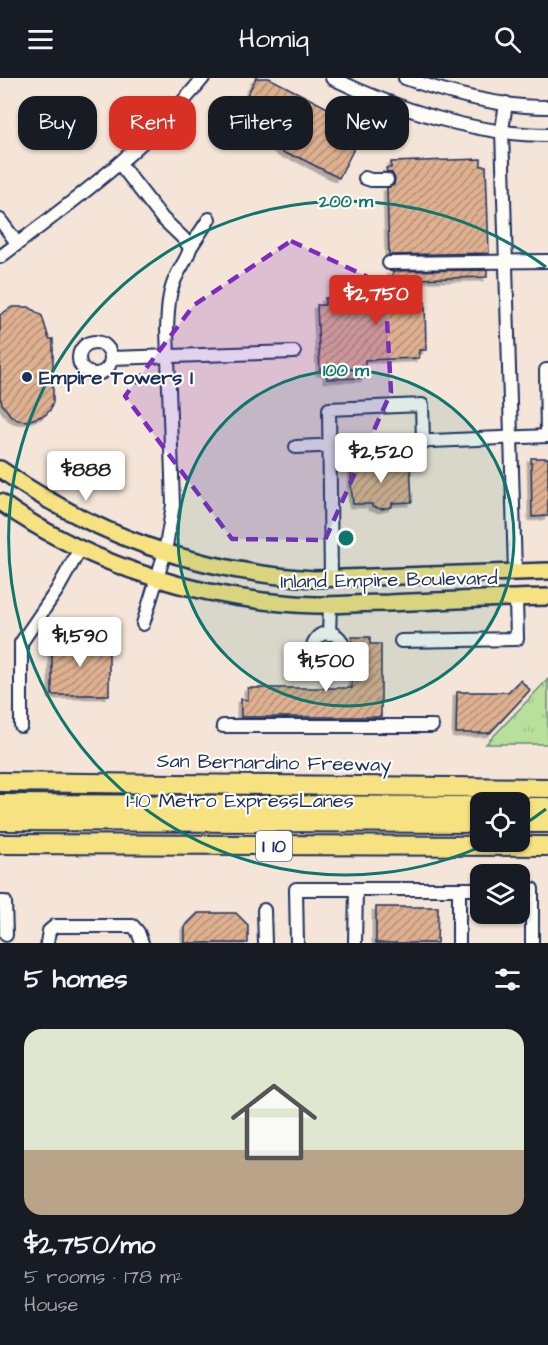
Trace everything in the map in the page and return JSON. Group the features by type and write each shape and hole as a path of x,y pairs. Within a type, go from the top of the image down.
{"highway":[{"name":"San Bernardino Freeway","path":"0,782 548,788"},
{"name":"I-10 Metro ExpressLanes","path":"0,804 470,806"},
{"path":"530,807 548,807"},
{"name":"I-10 Metro ExpressLanes","path":"0,821 470,823"},
{"path":"530,823 548,824"},
{"name":"I 10","path":"0,844 548,846"}],"main road":[{"name":"Inland Empire Boulevard","path":"0,468 61,508 109,532 165,552 244,572 280,577 331,578 548,571"},
{"name":"Inland Empire Boulevard","path":"0,502 48,532 113,563 156,579 222,595 288,603 330,605 548,597"},
{"path":"515,572 516,598"}],"street":[{"path":"0,256 120,164 145,142 203,78"},
{"path":"332,78 362,92 424,114 470,126 548,135"},
{"path":"405,78 434,88 506,103 548,107"},
{"path":"506,103 502,130 515,572"},
{"path":"120,164 162,218 190,248"},
{"path":"365,178 387,180"},
{"path":"143,624 165,552 173,505 168,303 174,283 190,248 209,219"},
{"path":"0,220 18,243"},
{"path":"389,263 548,261"},
{"path":"111,358 294,352"},
{"path":"297,447 548,436 546,370 548,370"},
{"path":"331,578 329,409 422,405 423,441"},
{"path":"21,726 21,643 57,590 80,549"},
{"path":"401,641 517,639 516,598"},
{"path":"329,634 330,605"},
{"path":"223,726 432,726"},
{"path":"297,943 296,889 470,889"},
{"path":"356,889 356,943"},
{"path":"459,889 459,943"},
{"path":"530,889 532,889 532,943"},
{"path":"0,902 4,902 6,935"},
{"path":"264,910 265,943"},
{"path":"47,943 49,931 55,926 133,926 142,943"}],"highlighted area":[{"path":"291,241 385,285 391,392 325,540 232,539 125,396 194,305"}],"green space":[{"path":"548,679 548,744 486,744"}],"building":[{"path":"256,78 269,78 304,96 247,96"},
{"path":"313,100 325,107 325,150 353,150 339,178 300,158 279,150 313,150"},
{"path":"481,159 481,166 486,166 489,253 389,255 387,188 394,185 395,179 386,168 391,168 391,162"},
{"path":"487,270 487,277 416,279 417,302 425,302 426,350 419,350 419,358 365,360 365,378 327,379 327,372 320,372 317,305 325,305 325,298 362,296 362,299 393,296 393,272 390,271"},
{"name":"Empire Towers I","path":"12,307 29,307 42,316 49,339 53,339 53,402 45,415 27,421 11,416 0,397 0,315"},
{"path":"531,458 548,458 548,516 532,517"},
{"path":"410,462 412,502 392,503 392,507 382,509 372,507 372,504 353,504 352,464"},
{"path":"352,637 370,637 370,644 381,644 381,717 241,717 241,699 248,700 248,688 352,688"},
{"path":"52,640 89,640 89,643 109,643 109,695 52,695"},
{"path":"520,680 530,690 490,733 456,733 457,692 508,692"},
{"path":"376,907 438,907 437,943 376,943"},
{"path":"198,913 236,913 248,925 248,943 185,943 185,926"}],"place":[{"name":"Empire Towers I","path":"27,377"}]}
